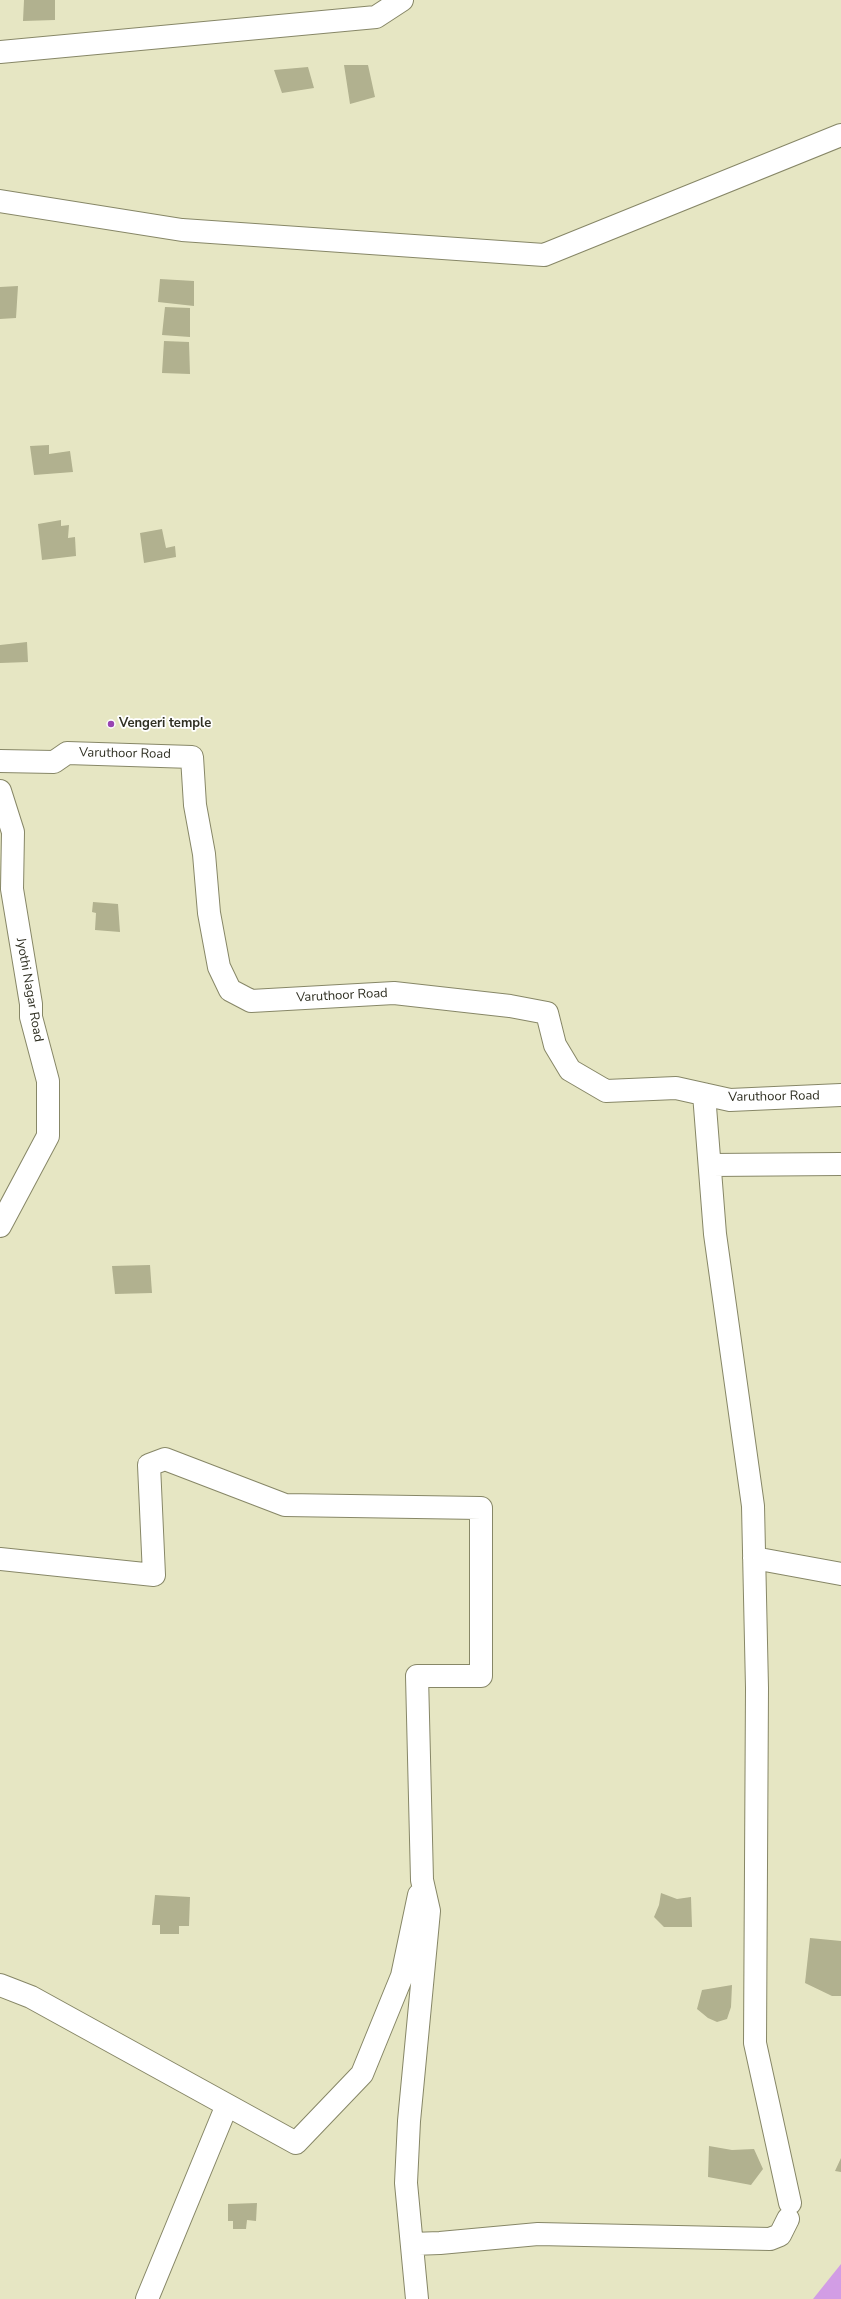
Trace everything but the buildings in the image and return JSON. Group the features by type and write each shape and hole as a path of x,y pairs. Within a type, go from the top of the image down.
{"street":[{"path":"0,52 376,17 402,0"},
{"path":"0,200 182,230 544,255 841,135"},
{"name":"Varuthoor Road","path":"0,761 54,762 68,753 192,757 195,805 204,854 209,913 219,967 230,990 251,1001 394,993 510,1006 547,1013 555,1044 570,1070 606,1091 676,1088 730,1100 841,1095"},
{"name":"Jyothi Nagar Road","path":"0,791 13,832 12,889 32,1004 31,1017 48,1081 48,1136 0,1226"},
{"path":"412,2244 440,2243 538,2234 770,2240 780,2235 789,2211 755,2042 757,1688 753,1506 716,1242 711,1165 704,1094"},
{"path":"711,1165 841,1164"},
{"path":"0,1559 154,1575 149,1465 165,1458 285,1505 481,1508 481,1676 417,1676 422,1880 429,1911 408,2144 406,2183 417,2299"},
{"path":"754,1558 841,1574"},
{"path":"0,1986 31,1996 296,2144 362,2074 402,1976 422,1880"},
{"path":"147,2299 227,2105"}],"shaded area":[{"path":"841,2264 841,2299 813,2299"}],"place":[{"name":"Vengeri temple","path":"111,724"}]}
